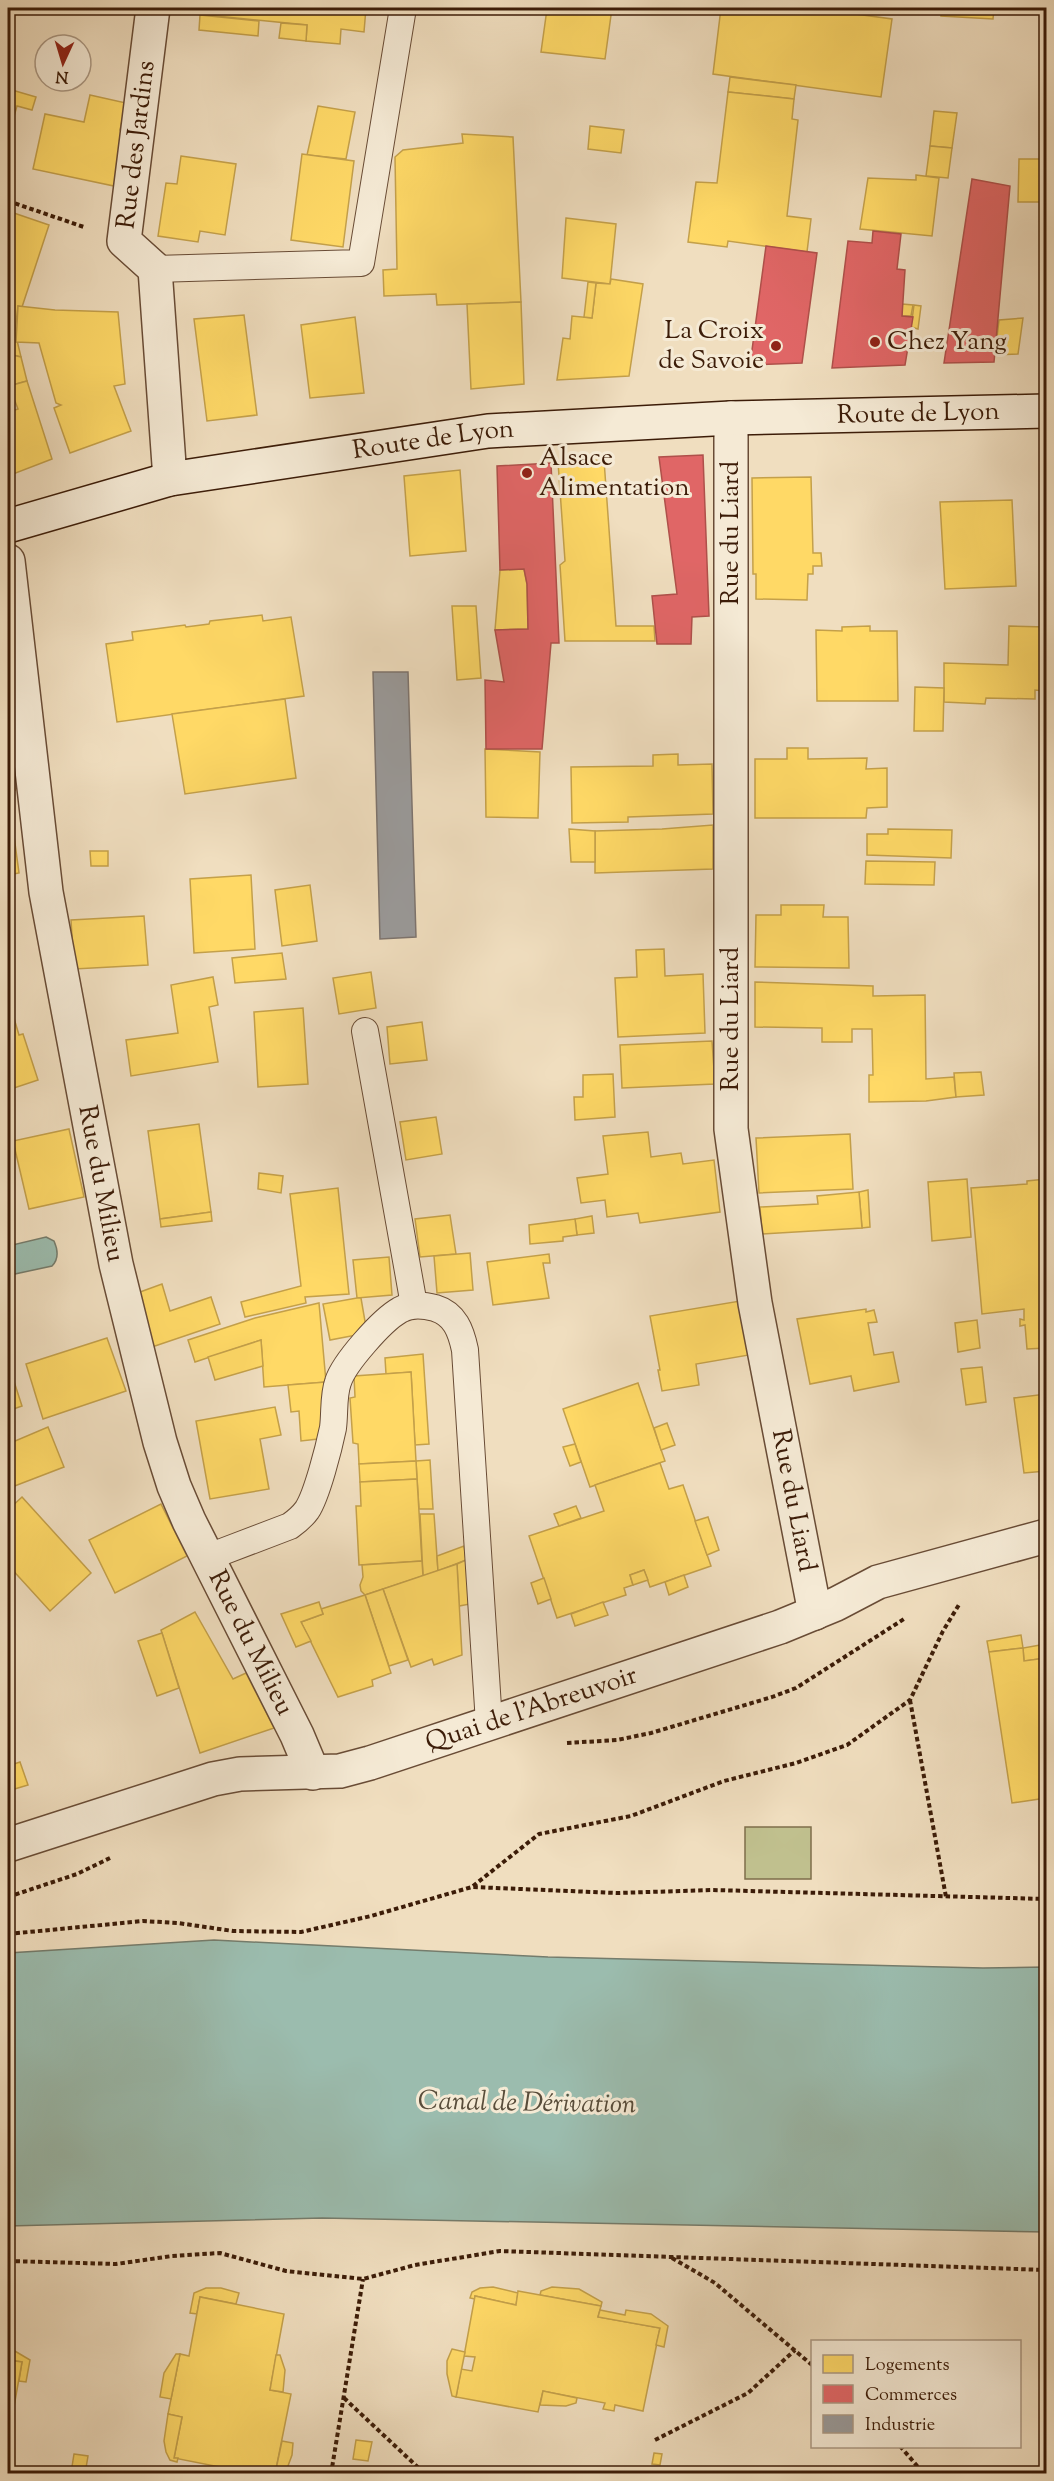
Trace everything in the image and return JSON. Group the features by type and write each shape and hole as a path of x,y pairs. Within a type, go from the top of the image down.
{"street":[{"name":"Rue des Jardins","path":"153,8 124,241 154,269"},
{"path":"154,269 170,479"},
{"name":"Route de Lyon","path":"8,526 170,479 488,431 731,418 1047,411"},
{"name":"Rue du Liard","path":"731,418 731,1129 755,1303 815,1613"},
{"name":"Rue du Milieu","path":"8,561 46,892 116,1264 174,1486 206,1558 297,1734 313,1773"},
{"name":"Quai de l'Abreuvoir","path":"8,1845 213,1779 240,1774 340,1771 370,1763 780,1627 815,1613 878,1582 1047,1536"}],"lane":[{"path":"154,269 361,263 403,8"},
{"path":"365,1031 414,1305"},
{"path":"206,1558 290,1526 300,1518 308,1508 315,1490 330,1439 337,1384 342,1373 388,1319 401,1309 414,1305 444,1311 454,1320 461,1333 465,1350 489,1723"}],"path":[{"path":"8,201 124,241"},
{"path":"472,1887 539,1834 631,1815 724,1781 827,1753 846,1745 910,1700 943,1631 965,1594"},
{"path":"910,1700 946,1897"},
{"path":"8,1934 143,1921 178,1923 233,1931 301,1932 371,1916 472,1887 617,1893 713,1890 1047,1899"},
{"path":"8,2261 116,2264 172,2256 220,2253 286,2271 363,2279 415,2265 500,2251 1047,2270"},
{"path":"670,2257 716,2283 811,2363"},
{"path":"331,2474 363,2279"},
{"path":"655,2440 748,2393 795,2350"},
{"path":"344,2397 425,2474"},
{"path":"902,2448 924,2474"}],"green space":[{"path":"745,1827 811,1827 811,1879 745,1879"}],"water":[{"path":"46,1237 54,1241 56,1248 57,1257 52,1266 15,1274 8,1280 8,1246"},
{"name":"Canal de Dérivation","path":"214,1940 548,1957 983,1968 1046,1967 1046,2232 322,2218 8,2226 8,1953"}],"building: Logements":[{"path":"176,8 366,8 364,32 341,29 340,44 306,41 307,25 176,12"},
{"path":"550,8 612,8 605,59 541,52 547,9 550,10"},
{"path":"721,8 811,8 892,19 881,97 713,74"},
{"path":"942,8 994,8 993,19 941,16"},
{"path":"200,15 259,21 258,36 199,30"},
{"path":"281,23 307,25 306,41 279,38"},
{"path":"730,77 796,85 794,99 728,92"},
{"path":"12,90 36,97 32,110 17,106 8,137 8,101"},
{"path":"728,92 794,99 792,119 798,120 787,216 811,219 807,252 728,241 727,247 688,242 696,182 717,183"},
{"path":"90,95 126,103 120,130 126,131 114,186 33,169 45,114 84,122"},
{"path":"318,106 355,112 346,159 307,155"},
{"path":"934,111 957,113 952,148 930,146"},
{"path":"590,126 624,130 621,153 588,149"},
{"path":"462,134 513,137 521,302 437,305 436,294 384,296 383,270 397,269 395,157 403,150 463,143"},
{"path":"930,146 952,148 948,178 926,176"},
{"path":"302,154 354,161 343,247 291,240"},
{"path":"181,156 236,164 225,235 200,231 198,242 158,236 166,183 177,184"},
{"path":"1019,159 1046,159 1045,202 1018,202"},
{"path":"916,175 939,178 932,236 860,229 868,178 916,180"},
{"path":"8,211 49,225 22,307 18,306 15,332 21,357 8,354"},
{"path":"566,218 616,224 610,284 562,278"},
{"path":"611,279 643,284 629,376 557,380 563,338 570,339 572,316 592,318 596,283 610,284"},
{"path":"588,282 596,283 592,318 584,317"},
{"path":"521,302 524,384 471,389 467,304"},
{"path":"902,304 913,305 911,316 902,316"},
{"path":"914,305 921,306 918,329 911,327"},
{"path":"18,306 118,312 125,384 114,386 131,431 70,453 54,408 61,405 56,403 39,343 16,342"},
{"path":"244,315 257,415 207,421 194,319"},
{"path":"355,317 364,393 310,398 301,325"},
{"path":"1023,318 1018,354 995,355 999,320"},
{"path":"8,354 21,357 27,381 9,386"},
{"path":"27,381 52,459 8,476 8,412 18,409 9,386"},
{"path":"604,460 616,626 654,626 655,641 565,641 560,565 565,561 558,462"},
{"path":"460,470 466,551 410,556 404,476"},
{"path":"811,477 813,553 821,553 822,566 813,566 813,574 808,574 807,600 756,599 756,574 753,574 752,478"},
{"path":"1012,500 1016,586 945,589 940,502"},
{"path":"524,569 527,584 528,629 495,630 500,570"},
{"path":"452,606 476,606 481,678 457,680"},
{"path":"262,615 263,621 291,617 304,696 117,722 106,644 133,640 132,632 209,624 210,621"},
{"path":"870,626 870,631 897,631 898,701 817,701 816,630 842,631 842,627"},
{"path":"1009,626 1046,627 1046,691 1035,690 1035,699 986,698 985,704 944,702 944,663 1008,665"},
{"path":"915,687 944,688 943,731 914,731"},
{"path":"285,699 296,778 185,794 172,714"},
{"path":"787,748 808,748 808,759 867,758 866,769 887,768 887,807 867,808 866,818 755,818 755,759 787,759"},
{"path":"485,749 540,752 538,818 486,817"},
{"path":"678,754 678,765 712,764 713,814 628,817 628,822 572,823 571,767 653,766 653,755"},
{"path":"8,758 11,758 15,790 8,791"},
{"path":"713,825 713,869 595,873 595,831"},
{"path":"569,829 595,831 595,862 571,862"},
{"path":"888,829 952,830 951,858 867,855 867,834 888,834"},
{"path":"14,836 19,873 8,875 8,837"},
{"path":"90,851 108,851 108,866 91,866"},
{"path":"866,861 935,862 934,885 865,884"},
{"path":"251,875 255,949 194,953 190,879"},
{"path":"310,885 317,941 282,946 275,890"},
{"path":"781,905 824,905 823,917 848,917 849,968 755,967 756,915 781,915"},
{"path":"144,916 148,965 74,969 71,920"},
{"path":"664,949 665,976 703,974 705,1033 618,1037 615,978 637,977 636,950"},
{"path":"282,953 286,979 235,983 232,958"},
{"path":"371,972 376,1008 339,1014 333,978"},
{"path":"213,977 218,1005 209,1007 218,1062 131,1076 126,1040 178,1033 171,985"},
{"path":"755,982 873,986 873,996 925,995 926,1079 954,1077 956,1097 926,1101 869,1102 869,1075 873,1075 872,1029 852,1029 852,1042 822,1042 822,1028 755,1027"},
{"path":"8,998 19,1035 23,1034 38,1080 8,1090"},
{"path":"303,1008 308,1084 258,1087 254,1012"},
{"path":"422,1022 427,1060 390,1064 387,1027"},
{"path":"712,1041 715,1084 622,1088 620,1045"},
{"path":"981,1072 984,1095 956,1097 954,1073"},
{"path":"613,1074 615,1117 575,1120 574,1097 583,1097 583,1075"},
{"path":"436,1117 442,1154 406,1160 400,1122"},
{"path":"199,1124 211,1212 160,1219 148,1131"},
{"path":"69,1129 84,1197 29,1209 13,1141"},
{"path":"648,1132 651,1157 681,1153 683,1164 714,1160 720,1212 640,1223 638,1213 607,1217 605,1200 581,1203 577,1178 608,1174 603,1136"},
{"path":"850,1134 853,1189 759,1193 756,1138"},
{"path":"259,1173 283,1176 281,1193 258,1189"},
{"path":"967,1179 971,1237 932,1241 928,1182"},
{"path":"1046,1179 1046,1348 1027,1349 1025,1325 1020,1326 1020,1319 1024,1320 1024,1309 982,1314 971,1188 1027,1184 1027,1181"},
{"path":"338,1188 349,1294 305,1297 306,1303 245,1317 241,1302 301,1286 290,1194"},
{"path":"868,1190 870,1227 862,1228 859,1192"},
{"path":"859,1192 862,1228 762,1234 760,1207 818,1204 817,1196"},
{"path":"211,1212 212,1221 161,1227 160,1219"},
{"path":"450,1215 456,1254 420,1257 415,1219"},
{"path":"592,1216 594,1233 577,1235 575,1219"},
{"path":"575,1219 577,1235 563,1237 563,1241 530,1244 529,1225"},
{"path":"470,1253 473,1290 437,1293 434,1256"},
{"path":"549,1254 550,1263 543,1263 549,1298 493,1305 487,1262"},
{"path":"389,1257 392,1295 357,1298 353,1260"},
{"path":"162,1284 170,1311 211,1297 220,1324 152,1347 140,1292"},
{"path":"361,1298 367,1333 330,1340 323,1304"},
{"path":"740,1301 749,1355 696,1364 699,1385 662,1391 650,1316"},
{"path":"319,1303 326,1382 264,1387 261,1340 195,1362 188,1340 255,1318"},
{"path":"866,1309 866,1312 874,1310 877,1322 868,1323 874,1355 893,1352 899,1382 854,1391 851,1376 810,1384 797,1319"},
{"path":"977,1320 980,1348 958,1352 955,1323"},
{"path":"107,1338 126,1391 43,1419 26,1364"},
{"path":"261,1340 263,1366 215,1380 208,1357"},
{"path":"423,1354 429,1444 415,1445 411,1372 386,1374 385,1358"},
{"path":"982,1367 986,1402 966,1405 961,1369"},
{"path":"8,1369 10,1369 22,1406 8,1411"},
{"path":"411,1372 416,1461 359,1464 358,1444 353,1443 350,1398 355,1397 354,1376"},
{"path":"326,1382 328,1412 318,1439 301,1441 299,1411 291,1412 288,1385"},
{"path":"638,1383 665,1461 590,1487 563,1409"},
{"path":"1046,1394 1046,1471 1024,1473 1014,1398"},
{"path":"275,1407 281,1435 260,1439 269,1489 210,1499 196,1421"},
{"path":"667,1423 675,1445 661,1450 654,1428"},
{"path":"48,1427 64,1467 12,1487 8,1477 8,1444"},
{"path":"575,1444 581,1462 570,1466 563,1447"},
{"path":"430,1460 433,1509 419,1509 416,1461"},
{"path":"416,1461 417,1479 360,1482 359,1464"},
{"path":"660,1463 669,1489 683,1485 711,1566 650,1587 644,1570 630,1575 633,1585 624,1588 626,1595 557,1618 529,1536 604,1511 595,1485"},
{"path":"417,1479 422,1561 359,1565 356,1506 361,1506 360,1482"},
{"path":"22,1497 91,1573 50,1611 8,1565 8,1510"},
{"path":"161,1504 187,1556 115,1593 89,1540"},
{"path":"576,1506 581,1518 559,1526 554,1514"},
{"path":"420,1514 434,1514 438,1571 423,1576"},
{"path":"708,1517 719,1550 707,1555 695,1521"},
{"path":"464,1546 466,1560 438,1571 437,1556"},
{"path":"466,1560 470,1604 459,1606 457,1564"},
{"path":"422,1561 423,1576 365,1595 361,1591 362,1565"},
{"path":"457,1564 462,1655 434,1665 432,1659 411,1667 383,1589"},
{"path":"644,1570 648,1580 633,1585 630,1575"},
{"path":"684,1575 688,1587 669,1595 665,1582"},
{"path":"544,1578 551,1599 538,1604 531,1583"},
{"path":"383,1589 408,1660 389,1666 365,1595"},
{"path":"365,1595 391,1673 372,1680 373,1686 338,1697 301,1622 323,1614 321,1609"},
{"path":"319,1602 323,1614 301,1622 311,1641 296,1647 281,1614"},
{"path":"603,1602 608,1615 575,1626 571,1614"},
{"path":"195,1612 233,1679 246,1673 274,1728 200,1753 161,1630"},
{"path":"162,1633 179,1688 157,1696 138,1641"},
{"path":"1021,1635 1023,1648 989,1652 987,1641"},
{"path":"1046,1644 1046,1658 1024,1661 1023,1648"},
{"path":"1023,1648 1024,1661 1046,1658 1046,1798 1012,1803 989,1652"},
{"path":"20,1762 28,1785 8,1791 8,1766"},
{"path":"493,2287 518,2293 516,2305 475,2296 475,2299 470,2298 472,2292 480,2288"},
{"path":"552,2287 579,2289 602,2302 601,2306 540,2295 541,2291"},
{"path":"206,2288 221,2288 239,2293 236,2304 200,2297 197,2314 190,2313 194,2293"},
{"path":"518,2291 601,2306 598,2317 660,2328 643,2411 615,2405 614,2411 603,2409 605,2403 543,2391 538,2412 456,2397 461,2369 472,2371 475,2357 464,2356 475,2296 516,2305"},
{"path":"200,2297 284,2314 270,2390 291,2394 275,2474 255,2474 174,2458 182,2417 168,2414 180,2354 189,2356"},
{"path":"600,2310 625,2315 626,2310 651,2314 668,2326 664,2347 656,2345 660,2328 598,2317"},
{"path":"8,2347 30,2360 26,2382 19,2381 22,2362 8,2360"},
{"path":"452,2349 465,2352 456,2397 452,2396 447,2374 447,2361"},
{"path":"176,2354 180,2354 171,2399 160,2397 164,2373"},
{"path":"276,2355 280,2355 285,2370 283,2392 270,2390"},
{"path":"8,2360 22,2362 8,2440"},
{"path":"543,2391 577,2398 576,2403 566,2406 540,2405"},
{"path":"168,2414 182,2417 174,2458 178,2458 177,2462 170,2460 166,2452 164,2441"},
{"path":"356,2440 372,2442 368,2461 353,2459"},
{"path":"282,2441 293,2443 292,2455 285,2474 275,2474"},
{"path":"654,2453 662,2454 660,2465 652,2464"},
{"path":"74,2454 88,2456 85,2474 71,2473"}],"building: Commerces":[{"path":"972,179 1010,186 994,362 944,363"},
{"path":"873,231 901,234 897,269 905,270 902,316 913,317 905,365 832,368 848,241 872,243"},
{"path":"766,246 817,253 802,363 750,365"},
{"path":"703,455 709,616 692,617 691,644 657,644 652,596 677,594 659,457"},
{"path":"551,463 559,643 551,643 542,749 486,749 485,680 504,682 495,630 528,629 527,584 524,569 500,570 497,466"}],"building: Industrie":[{"path":"373,672 408,672 416,937 380,939"}],"place":[{"name":"Chez Yang","path":"875,342"},
{"name":"La Croix de Savoie","path":"776,346"},
{"name":"Alsace Alimentation","path":"527,473"}]}
